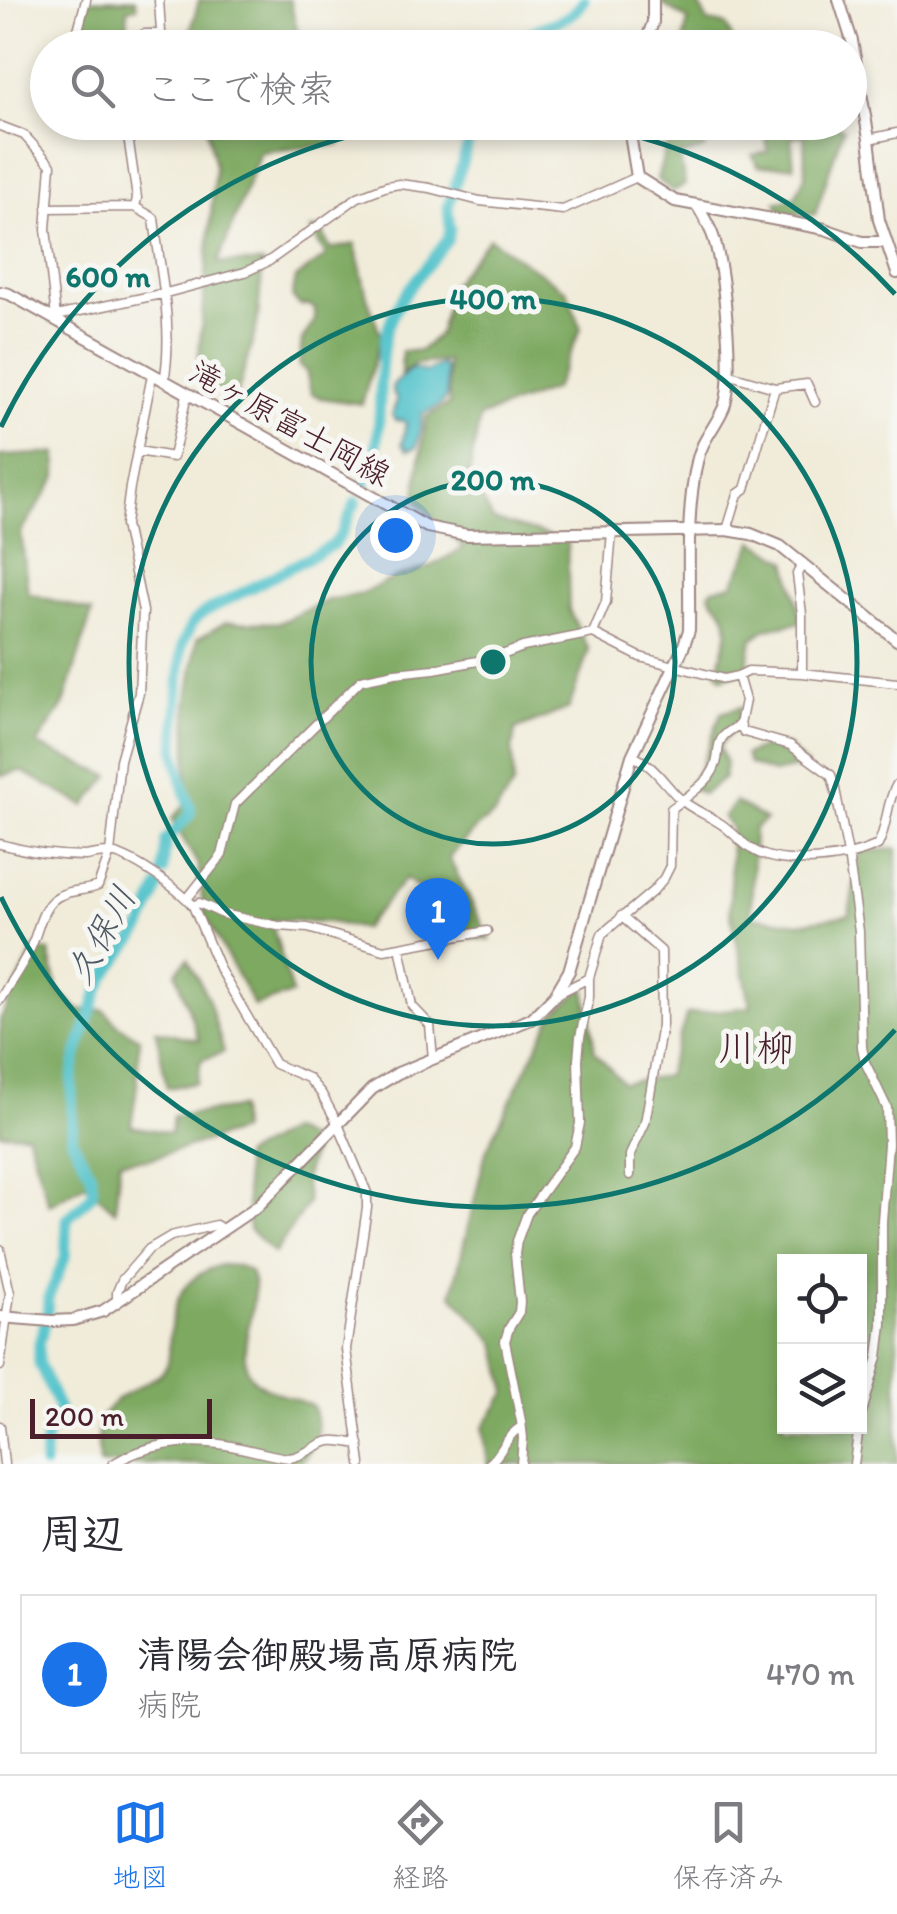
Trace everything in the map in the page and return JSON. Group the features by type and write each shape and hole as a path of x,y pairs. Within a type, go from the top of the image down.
{"street":[{"path":"78,30 86,0"},
{"path":"650,30 653,0"},
{"path":"840,0 849,30"},
{"path":"144,6 159,2 161,30"},
{"path":"0,126 24,135 52,165 46,230 56,319 245,272 269,261 371,190 400,184 480,201 563,210 638,177"},
{"path":"867,128 879,220 897,273"},
{"path":"869,140 897,133"},
{"path":"127,140 137,198 135,207"},
{"path":"631,140 638,177 676,201 825,229 862,242 886,242"},
{"path":"4,1317 46,1321 103,1311 273,1193 372,1089 398,1073 531,1018 555,995 569,971 632,756 689,630 690,499 697,458 726,396 728,327 714,238 698,205"},
{"path":"47,208 135,207 154,218 166,293 164,382"},
{"name":"滝ヶ原富士岡線","path":"0,292 56,319 408,518 442,532 467,535 726,530 780,546 897,640"},
{"path":"727,374 776,388 806,384 815,402"},
{"path":"0,1000 30,949 52,900 65,892 98,886 110,853 120,760 141,676 143,611 125,526 152,375"},
{"path":"726,530 738,494 744,489 776,388"},
{"path":"138,451 173,457 187,394"},
{"path":"593,633 606,602 612,532"},
{"path":"802,673 797,574 804,563"},
{"path":"190,902 222,856 234,804 361,680 494,658 593,633 640,657 724,678 748,672 802,673 897,684"},
{"path":"738,676 745,700 740,725 744,732 790,745 830,774 848,854 860,932 864,1062 888,1108 882,1324 867,1395"},
{"path":"522,1464 521,1426 505,1341 519,1312 517,1241 528,1214 575,1147 580,1123 578,1060 590,996 589,978 602,934 653,891 670,866 671,808 706,780 717,763 724,733 740,725"},
{"path":"632,756 661,777 681,801 722,824 753,850 785,860 848,854 878,845 891,793 897,784"},
{"path":"0,844 52,854 110,853 152,874 190,902 220,970 274,1064 308,1078 321,1093 367,1193 346,1349 361,1464"},
{"path":"190,902 222,914 308,928 384,950 487,932"},
{"path":"622,916 662,951 662,1025 645,1123 630,1155 630,1175"},
{"path":"400,947 412,1006 430,1025 433,1059"},
{"path":"555,995 589,978"},
{"path":"117,1301 122,1280 150,1249 171,1236 216,1225 223,1230"},
{"path":"0,1249 10,1293 0,1366"},
{"path":"0,1426 4,1464"},
{"path":"489,1464 512,1432 521,1426"},
{"path":"854,1464 857,1434"},
{"path":"113,1464 130,1454 163,1445 218,1443 289,1458 333,1440 359,1444"}],"green space":[{"path":"87,0 135,0 137,7 127,9 129,30 81,30"},
{"path":"199,0 290,0 297,30 191,30"},
{"path":"662,0 697,0 708,22 726,25 728,30 686,30 688,20 662,4"},
{"path":"209,140 338,140 340,144 260,152 218,263 263,263 257,325 235,403 197,378 215,167"},
{"path":"668,140 706,140 704,149 680,156 685,185 673,191 657,179"},
{"path":"766,140 791,140 794,166 758,166 752,155 768,152"},
{"path":"804,140 839,140 815,215 781,213 776,202 795,197 805,175"},
{"path":"321,228 330,249 355,244 381,336 362,404 311,393 306,371 299,366 302,340 315,320 315,309 300,305 292,297 296,278 326,256 311,230"},
{"path":"489,238 567,291 581,329 554,389 480,417 469,475 493,520 567,541 569,610 589,650 569,708 515,730 514,784 494,815 477,827 449,858 490,940 458,936 429,945 429,897 406,878 363,929 329,922 271,920 292,994 254,1006 204,914 198,865 172,819 187,802 187,706 197,639 226,622 279,623 328,600 361,594 429,567 463,548 416,500 426,417 449,404 447,361 415,364 401,375 402,351 420,351 439,334 452,284"},
{"path":"57,453 57,477 21,532 28,593 92,612 64,704 37,745 110,776 85,806 21,771 0,776 0,456"},
{"path":"754,541 787,561 802,622 766,629 752,639 747,669 722,678 718,673 727,621 709,593 733,584"},
{"path":"741,707 738,722 719,747 726,763 724,778 703,794 688,786 700,769 721,713"},
{"path":"768,745 787,746 807,766 773,773 749,764 745,755"},
{"path":"735,802 766,820 754,829 751,916 798,923 849,915 860,851 897,849 897,1464 488,1464 483,1427 507,1392 496,1343 452,1294 486,1151 553,1014 585,987 595,1052 623,1083 666,1076 687,1014 751,1007 730,911 731,828 723,817"},
{"path":"34,949 49,951 58,991 79,1010 104,1010 139,1038 131,1126 171,1133 173,1116 239,1108 240,1131 149,1159 120,1161 115,1211 85,1184 49,1205 27,1134 0,1133 0,1020"},
{"path":"188,959 208,998 224,1052 201,1060 197,1083 167,1088 156,1030 199,1040 176,972"},
{"path":"290,1130 315,1143 304,1180 308,1203 274,1254 249,1229 243,1156"},
{"path":"221,1265 239,1266 250,1272 254,1299 246,1340 246,1366 261,1385 313,1406 317,1431 310,1450 298,1464 99,1464 98,1430 104,1413 122,1396 163,1372 178,1299 198,1275"}],"water":[{"path":"441,364 445,368 446,398 422,414 416,448 408,450 402,444 406,423 392,415 397,400 393,385 413,368 426,372"}],"waterway":[{"name":"久保川","path":"537,30 568,16 584,0"},
{"name":"久保川","path":"364,485 376,449 382,357 389,324 402,298 448,239 448,207 469,140"},
{"name":"久保川","path":"163,872 166,840 191,810 175,749 182,645 192,623 203,613 333,545 356,502"},
{"name":"久保川","path":"44,1464 46,1438 59,1409 39,1363 39,1343 48,1298 65,1258 67,1219 91,1196 93,1189 91,1174 72,1140 72,1079 98,992 142,928 159,887"}],"place":[{"name":"清陽会御殿場高原病院","path":"438,960"}],"district":[{"name":"川柳","path":"756,1048"}]}
